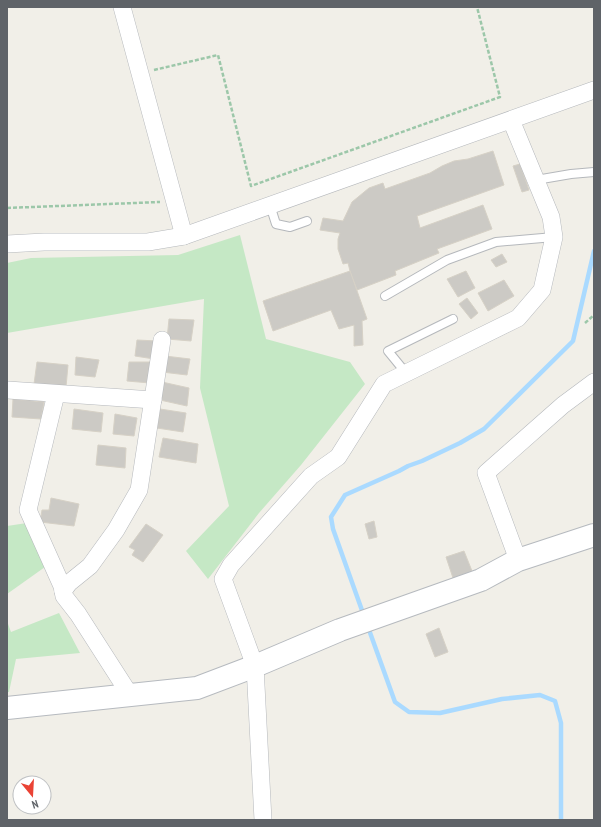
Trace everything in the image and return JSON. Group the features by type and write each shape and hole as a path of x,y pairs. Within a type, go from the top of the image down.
{"street":[{"path":"122,7 184,236"},
{"path":"7,244 44,242 148,242 184,236 594,90"},
{"path":"263,820 255,666 223,579 231,564 310,476 338,457 384,384 518,318 542,290 554,236 551,217 511,120"},
{"path":"63,591 69,583 90,566 116,530 139,490 162,340"},
{"path":"518,560 486,473 563,405 594,382"},
{"path":"8,390 153,400"},
{"path":"56,394 28,510 62,586 64,596 78,614 130,695"},
{"path":"7,708 197,688 255,666 340,630 481,580 518,560 594,535"}],"lane":[{"path":"536,180 594,172"},
{"path":"270,205 276,224 290,227 307,221"},
{"path":"385,296 447,260 496,242 554,236"},
{"path":"406,373 388,351 453,319"}],"path":[{"path":"140,74 218,55 251,186 500,97 477,7"},
{"path":"7,208 174,202"},
{"path":"585,323 594,315"}],"green space":[{"path":"240,235 266,339 350,362 365,384 301,465 259,513 208,579 186,551 229,506 200,388 204,299 7,333 7,263 31,258 178,255"},
{"path":"27,523 45,567 7,594 7,526"},
{"path":"59,613 80,653 16,659 9,692 7,692 7,621 11,632"}],"building":[{"path":"493,151 504,185 417,216 420,228 483,205 492,229 437,249 439,253 395,271 396,275 357,290 348,263 343,264 338,249 338,239 340,233 320,230 323,218 343,221 352,202 369,188 383,183 385,189 430,173 454,161 468,159"},
{"path":"520,164 529,190 522,192 513,166"},
{"path":"502,254 507,262 496,267 491,260"},
{"path":"350,271 367,319 362,321 363,345 354,346 354,325 339,329 331,310 273,331 263,301"},
{"path":"466,271 475,288 458,297 447,279"},
{"path":"504,280 514,296 488,311 478,293"},
{"path":"467,298 478,313 471,319 459,304"},
{"path":"169,319 194,320 191,341 167,339"},
{"path":"137,340 157,341 154,359 135,356"},
{"path":"165,356 190,359 187,375 162,372"},
{"path":"76,357 99,360 95,377 75,375"},
{"path":"37,362 68,365 66,387 34,384"},
{"path":"129,362 153,362 150,383 127,381"},
{"path":"162,382 189,388 187,406 160,400"},
{"path":"13,399 44,402 41,419 12,417"},
{"path":"74,409 103,413 101,432 72,429"},
{"path":"160,409 186,413 183,432 157,428"},
{"path":"115,414 137,418 134,436 113,434"},
{"path":"163,438 198,444 196,463 159,457"},
{"path":"98,445 126,448 125,468 96,465"},
{"path":"51,498 79,504 74,526 40,522 42,510 49,510"},
{"path":"374,521 377,537 369,539 365,524"},
{"path":"146,524 163,535 143,562 132,555 135,550 129,547"},
{"path":"464,551 472,571 453,578 446,557"},
{"path":"439,628 448,652 435,657 426,634"}],"waterway":[{"path":"364,616 333,529 331,517 345,495 460,443 484,429 573,341 594,251"},
{"path":"368,627 395,702 409,712 440,713 502,699 540,695 555,701 561,723 561,820"}]}
